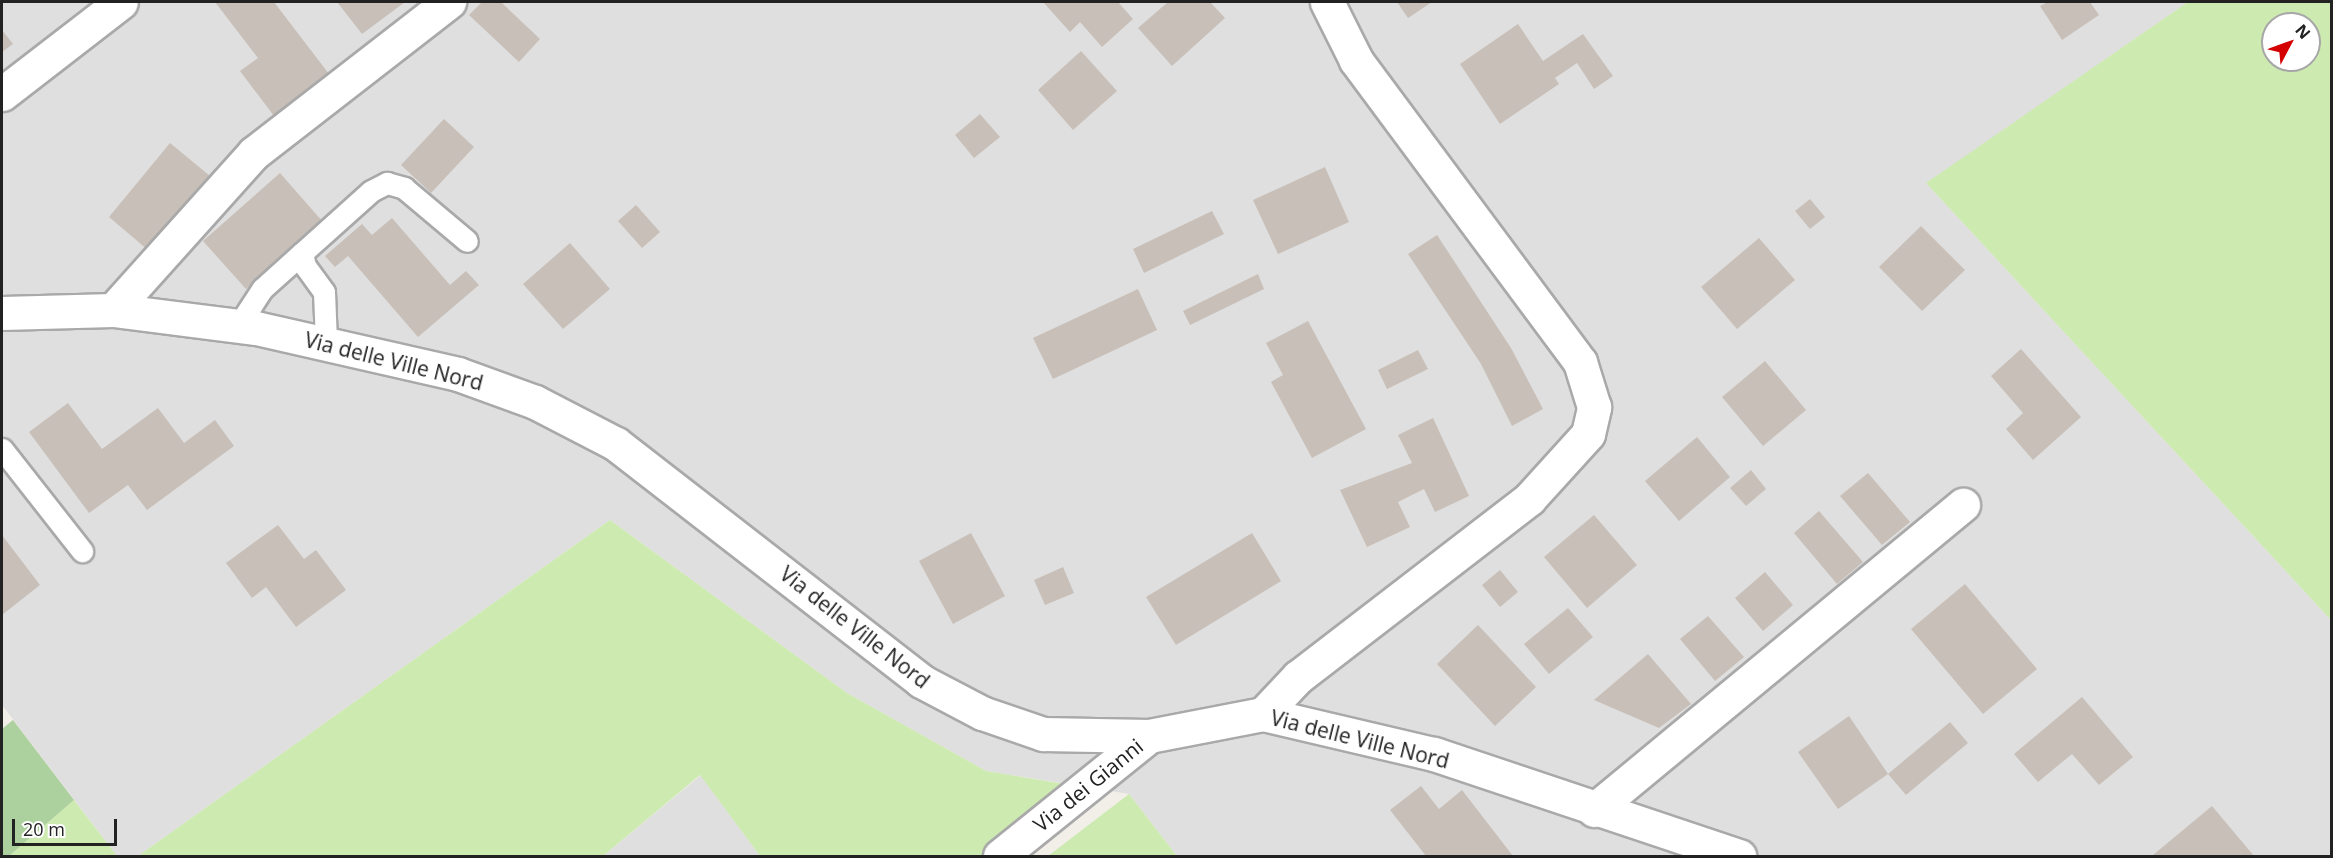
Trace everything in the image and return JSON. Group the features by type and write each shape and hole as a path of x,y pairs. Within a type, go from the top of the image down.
{"street":[{"path":"2,94 121,2"},
{"path":"113,310 254,153 449,2"},
{"path":"1263,714 1298,677 1529,499 1588,434 1594,407 1580,362 1356,60 1328,2"},
{"name":"Via delle Ville Nord","path":"2,313 113,310 238,326 326,342 458,374 536,402 616,444 921,681 982,713 1043,734 1149,736 1263,714 1434,754 1594,810 1739,856"},
{"path":"1594,810 1963,505"},
{"name":"Via dei Gianni","path":"1000,856 1149,736"}],"lane":[{"path":"238,326 262,289 387,183 404,188 467,241"},
{"path":"302,253 305,266 324,292 326,342"},
{"path":"2,449 82,551"}],"shaded area":[{"path":"2,2 2188,2 1927,184 2331,620 2331,856 1177,856 1129,794 986,771 847,693 610,520 138,856 117,856 2,705"},
{"path":"701,775 760,856 603,856"}],"green space":[{"path":"2188,2 2331,2 2331,620 1926,183"},
{"path":"610,520 847,693 986,771 1071,785 981,856 760,856 700,775 603,856 138,856"},
{"path":"13,720 74,800 9,856 2,856 2,729"},
{"path":"1129,794 1177,856 1048,856"},
{"path":"74,800 117,856 9,856"}],"building":[{"path":"215,2 274,2 329,74 274,116 240,71 258,58"},
{"path":"337,2 405,2 362,34"},
{"path":"482,2 501,2 540,39 519,62 469,15"},
{"path":"1043,2 1118,2 1133,19 1102,47 1080,22 1070,32"},
{"path":"1168,2 1210,2 1225,18 1172,66 1138,28"},
{"path":"1397,2 1432,2 1408,18"},
{"path":"2048,2 2090,2 2099,15 2062,40 2040,6"},
{"path":"1518,24 1543,61 1583,34 1613,76 1594,89 1577,63 1555,78 1559,84 1500,124 1460,64"},
{"path":"2,30 13,44 2,52"},
{"path":"1081,51 1117,91 1073,130 1038,90"},
{"path":"980,114 1000,137 974,158 955,135"},
{"path":"444,119 474,147 431,193 401,165"},
{"path":"170,143 210,176 148,250 109,217"},
{"path":"1325,167 1349,222 1278,254 1253,200"},
{"path":"280,173 323,222 246,289 203,241"},
{"path":"1810,199 1825,217 1810,229 1795,211"},
{"path":"636,205 660,232 642,248 618,221"},
{"path":"1212,211 1224,234 1144,273 1133,249"},
{"path":"392,218 450,285 466,271 479,285 418,337 348,256 335,267 325,256 362,224 372,235"},
{"path":"1921,226 1965,270 1922,311 1879,267"},
{"path":"1437,235 1511,348 1543,409 1512,426 1481,364 1408,254"},
{"path":"1759,238 1795,280 1737,329 1701,287"},
{"path":"570,243 610,289 563,329 523,284"},
{"path":"1258,274 1264,289 1190,325 1183,311"},
{"path":"1138,289 1157,330 1053,379 1033,338"},
{"path":"1308,321 1366,429 1312,458 1271,382 1283,375 1266,343"},
{"path":"2021,349 2081,417 2033,460 2006,429 2023,413 1991,376"},
{"path":"1418,350 1428,369 1387,389 1378,370"},
{"path":"1765,361 1806,410 1763,446 1722,397"},
{"path":"68,403 102,449 158,408 184,443 215,420 234,446 147,510 128,485 89,513 29,432"},
{"path":"1433,418 1469,496 1435,512 1424,489 1398,502 1410,527 1367,547 1340,490 1412,463 1398,435"},
{"path":"1697,437 1730,477 1679,521 1645,481"},
{"path":"1751,470 1766,489 1746,506 1730,488"},
{"path":"1868,473 1910,522 1882,545 1840,496"},
{"path":"1819,511 1863,562 1837,584 1794,533"},
{"path":"1594,515 1637,565 1587,608 1544,557"},
{"path":"278,525 304,559 316,550 346,590 296,627 266,587 252,598 226,563"},
{"path":"971,533 1005,596 953,624 919,561"},
{"path":"1252,533 1281,581 1176,645 1146,597"},
{"path":"2,535 40,585 2,615"},
{"path":"1063,567 1074,593 1045,605 1034,580"},
{"path":"1500,570 1518,592 1500,607 1482,585"},
{"path":"1765,572 1793,605 1763,631 1735,598"},
{"path":"1965,584 2037,669 1983,714 1911,629"},
{"path":"1568,608 1593,637 1549,674 1524,644"},
{"path":"1708,616 1744,657 1715,681 1680,639"},
{"path":"1478,625 1536,687 1495,726 1437,664"},
{"path":"1648,654 1691,704 1659,728 1594,700"},
{"path":"2082,697 2133,757 2099,785 2072,754 2038,782 2014,754"},
{"path":"1849,716 1888,774 1838,809 1798,752"},
{"path":"1950,722 1968,743 1906,795 1888,774"},
{"path":"1421,786 1439,809 1462,790 1513,856 1426,856 1390,810"},
{"path":"2212,806 2254,856 2153,855"}]}
